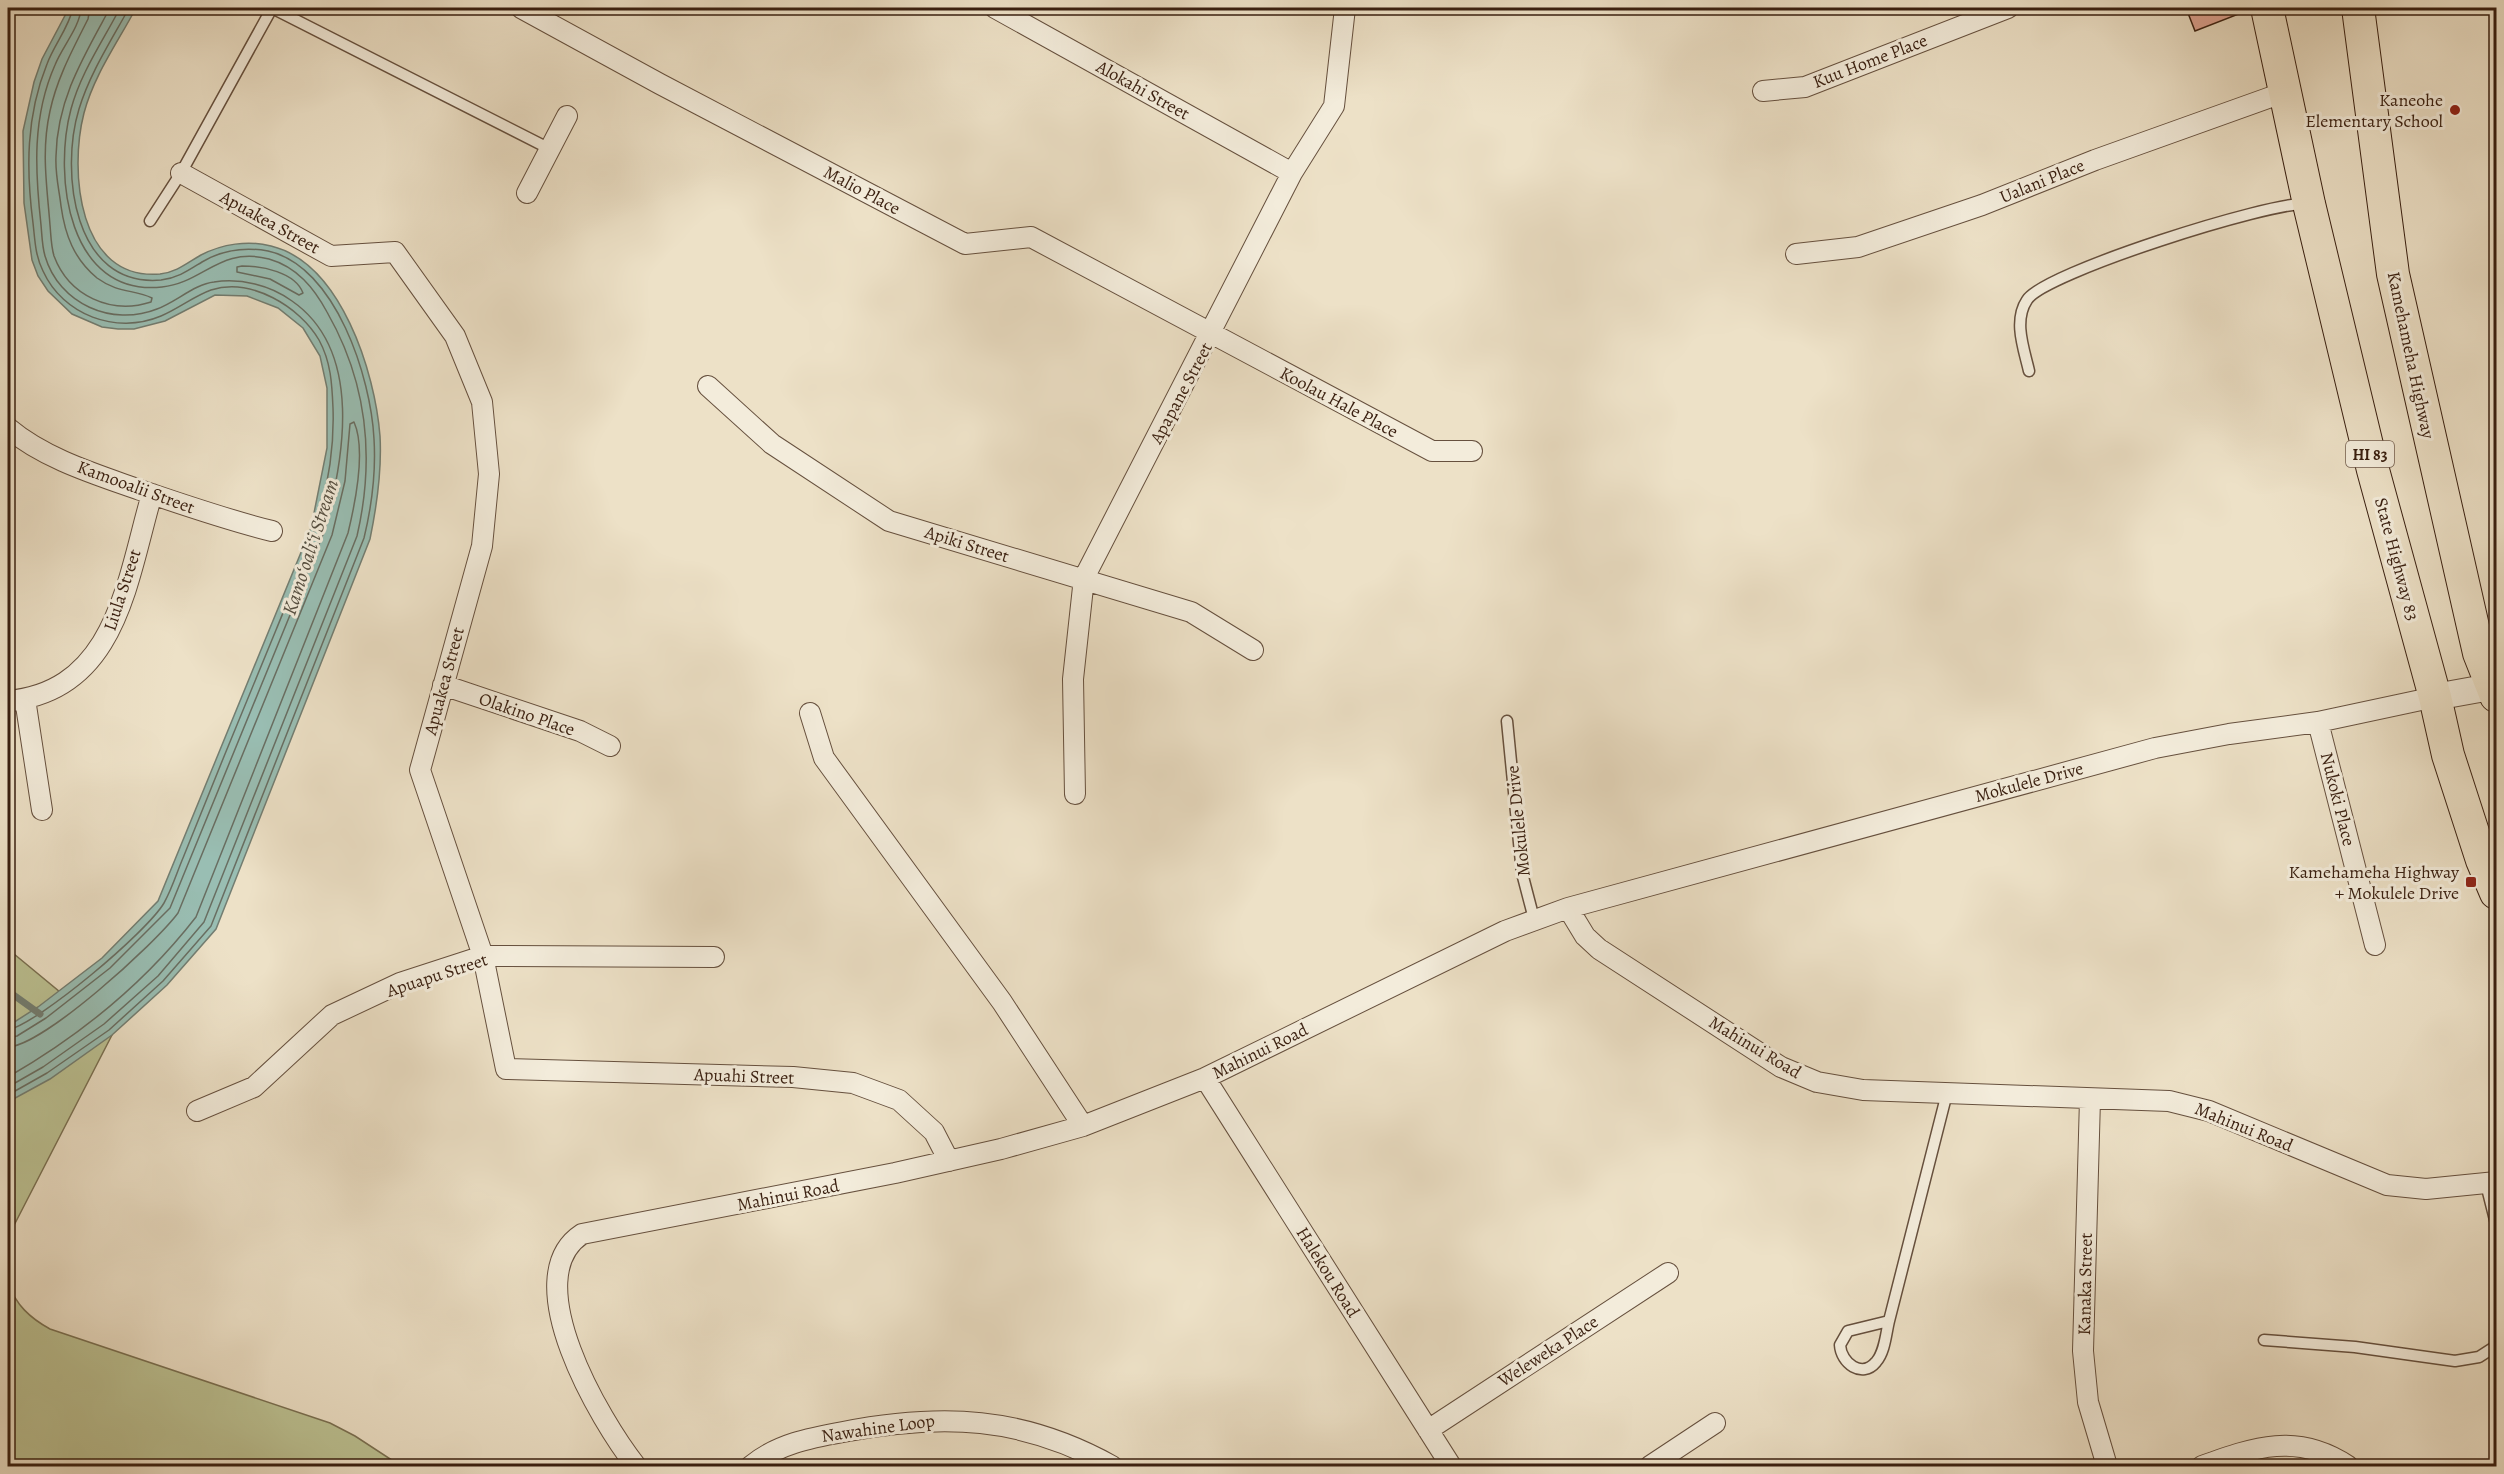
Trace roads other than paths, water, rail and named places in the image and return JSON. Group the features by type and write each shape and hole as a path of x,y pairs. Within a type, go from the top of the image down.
{"main road":[{"name":"State Highway 83","path":"2267,8 2309,204 2373,470 2435,697 2448,755 2482,860 2496,894"},
{"name":"Kamehameha Highway","path":"2358,8 2393,274 2479,653 2495,689"}],"street":[{"name":"Malio Place","path":"521,8 660,84 966,244 1031,237 1211,335"},
{"name":"Alokahi Street","path":"995,8 1292,173"},
{"name":"Apapane Street","path":"1075,794 1073,679 1084,578 1211,335 1292,173 1334,106 1345,8"},
{"name":"Kuu Home Place","path":"1763,91 1805,87 2008,8"},
{"name":"Ualani Place","path":"1796,254 1858,248 1982,205 2095,160 2284,92"},
{"path":"527,193 567,116"},
{"name":"Apuakea Street","path":"181,173 331,256 395,252 455,336 482,402 489,474 482,546 420,770 483,956 506,1069"},
{"name":"Koolau Hale Place","path":"1211,335 1432,451 1472,451"},
{"name":"Apiki Street","path":"708,386 772,444 889,521 1191,612 1252,650"},
{"name":"Kamooalii Street","path":"8,428 64,461 234,522 272,531"},
{"name":"Liula Street","path":"16,700 49,691 72,678 99,652 115,619 153,494"},
{"name":"Olakino Place","path":"443,686 580,731 610,746"},
{"name":"Mokulele Drive","path":"1568,908 2124,756 2229,734 2318,722 2435,697 2495,689"},
{"path":"16,700 42,810"},
{"path":"810,713 824,758 1002,1002 1083,1126"},
{"name":"Nukoki Place","path":"2318,722 2375,945"},
{"name":"Mahinui Road","path":"636,1467 595,1405 569,1343 561,1315 557,1274 566,1248 573,1240 591,1230 765,1200 949,1161 1083,1126 1205,1078 1534,919 1568,908 1585,936 1599,949 1799,1076 1840,1088 2169,1101 2189,1104 2387,1185 2426,1189 2491,1183"},
{"name":"Apuapu Street","path":"197,1111 254,1087 332,1015 400,983 483,956 714,957"},
{"name":"Apuahi Street","path":"506,1069 783,1077 854,1083 899,1100 934,1132 949,1161"},
{"name":"Halekou Road","path":"1205,1078 1451,1467"},
{"name":"Kanaka Street","path":"2090,1099 2083,1351 2088,1402 2107,1467"},
{"name":"Weleweka Place","path":"1428,1430 1668,1273"},
{"name":"Nawahine Loop","path":"751,1467 782,1448 813,1437 884,1424 943,1420 991,1424 1029,1432 1084,1452 1112,1467"},
{"path":"1650,1467 1715,1423"},
{"path":"2202,1467 2244,1451 2280,1445 2315,1450 2348,1467"}],"lane":[{"path":"150,221 181,173 272,8 550,149"},
{"path":"2029,371 2020,320 2027,299 2049,284 2097,262 2264,210 2294,203 2309,204"},
{"name":"Mokulele Drive","path":"1508,721 1522,873 1534,919"},
{"path":"1889,1321 1848,1332 1840,1345 1844,1360 1856,1368 1871,1367 1880,1355 1889,1321 1947,1093"},
{"path":"2491,1183 2496,1224"},
{"path":"2264,1340 2355,1347 2455,1361 2479,1357 2496,1346"}],"water":[{"name":"Kamoʻoaliʻi Stream","path":"69,8 136,8 94,85 84,113 78,164 80,191 86,218 96,241 111,260 133,271 160,274 177,269 218,248 235,244 262,244 296,256 317,274 335,297 350,323 362,352 377,410 380,475 370,539 216,929 167,985 112,1035 50,1079 8,1102 8,1026 38,1007 102,958 158,901 311,528 327,448 327,388 320,356 303,328 278,308 247,296 215,295 165,321 134,329 102,327 72,314 48,291 38,276 32,260 24,203 23,131 34,82 42,59"}],"waterway":[{"path":"8,991 40,1014"}],"place":[{"name":"Kaneohe Elementary School","path":"2455,110"},
{"name":"Kamehameha Highway + Mokulele Drive","path":"2471,882"}]}
